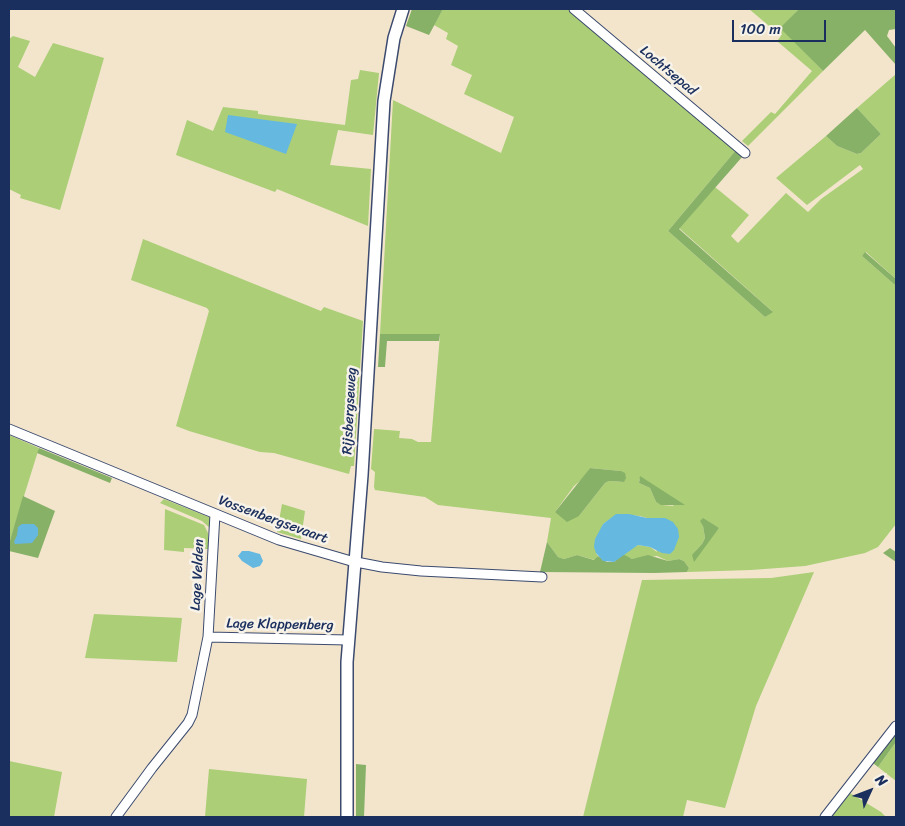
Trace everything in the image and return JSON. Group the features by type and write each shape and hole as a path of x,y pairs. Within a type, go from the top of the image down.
{"main road":[{"name":"Rijsbergseweg","path":"347,817 346,684 348,640 362,475 384,101 392,46 403,9"}],"street":[{"name":"Lochtsepad","path":"574,9 745,154"},
{"name":"Vossenbergsevaart","path":"9,429 279,540 354,562 421,571 542,577"},
{"name":"Lage Velden","path":"208,638 216,514"},
{"name":"Lage Klappenberg","path":"116,817 191,719 208,638 348,640"},
{"path":"825,817 896,726"}],"green space":[{"path":"412,9 443,9 429,35 406,26"},
{"path":"443,9 572,9 736,150 668,231 765,317 772,311 679,228 715,187 749,215 731,236 738,243 786,193 808,212 821,199 863,169 860,165 807,205 776,178 826,136 837,146 857,154 861,153 881,134 857,108 896,74 896,279 866,252 862,256 896,286 896,524 878,547 865,553 805,566 687,572 689,568 684,561 679,559 668,561 657,556 632,559 623,554 638,545 650,547 657,552 647,518 617,514 603,524 596,553 598,556 595,560 577,555 564,559 558,557 547,542 551,518 438,505 425,497 375,490 375,472 371,469 374,429 400,431 399,438 412,439 418,442 431,442 440,335 380,334 393,100 501,153 514,117 464,94 472,75 451,65 458,46 446,39 448,33 434,25","holes":["590,468 621,471 624,482 609,481 605,483 579,516 555,512","639,479 674,506 662,505 656,502 650,488 639,483","703,526 719,528 694,552 705,538"]},
{"path":"749,9 799,9 781,28 823,71 748,146 742,141 771,112 775,114 812,71 777,41 781,36"},
{"path":"799,9 896,9 896,29 889,30 887,36 896,48 896,65 865,30 823,71 780,28"},
{"path":"13,36 30,41 18,67 35,77 53,43 104,58 60,210 20,198 21,195 9,189 9,39"},
{"path":"360,70 379,73 373,135 338,130 330,165 371,169 368,226 277,189 275,192 176,155 187,120 213,131 223,107 258,111 258,114 345,125 351,80 358,79"},
{"path":"857,108 881,134 861,153 857,154 837,146 826,136"},
{"path":"736,150 743,156 679,229 773,312 765,317 668,231"},
{"path":"143,239 321,311 324,307 363,321 354,466 351,466 349,474 274,453 260,452 176,426 209,311 207,308 131,280"},
{"path":"865,252 896,279 896,286 862,256"},
{"path":"380,334 440,334 439,341 387,341 385,367 378,367"},
{"path":"9,435 39,448 9,544"},
{"path":"39,448 112,478 110,483 37,453"},
{"path":"590,468 621,471 625,473 626,478 624,482 609,481 605,483 579,516 567,522 555,512"},
{"path":"640,476 685,505 661,505 656,502 650,488 639,483"},
{"path":"23,496 55,511 38,558 9,551 9,544"},
{"path":"164,499 211,518 211,529 202,521 160,503"},
{"path":"282,504 305,511 301,539 277,532"},
{"path":"165,509 204,525 208,533 208,549 184,548 184,552 164,550"},
{"path":"703,518 719,528 694,562 692,555 705,538 700,521"},
{"path":"547,542 558,557 564,559 577,555 594,560 598,556 607,562 614,562 623,554 632,559 648,555 668,561 679,559 684,561 689,568 687,572 654,573 540,572"},
{"path":"890,548 896,552 896,562 883,553"},
{"path":"814,572 756,706 725,808 687,800 683,817 583,817 642,580 771,578"},
{"path":"94,614 182,618 177,662 85,658"},
{"path":"896,732 896,742 878,767 873,763"},
{"path":"896,742 896,781 878,767"},
{"path":"9,761 62,772 54,817 9,817"},
{"path":"356,764 366,765 364,817 356,817"},
{"path":"209,769 307,779 304,817 205,817"},
{"path":"850,793 881,812 885,816 831,817"}],"water":[{"path":"228,115 297,124 286,154 225,132"},
{"path":"616,514 665,518 673,522 678,529 679,537 674,550 670,554 662,553 650,547 638,545 614,562 603,561 596,553 594,547 595,539 603,524"},
{"path":"22,524 34,524 38,528 38,535 32,543 15,544 18,527"},
{"path":"242,551 260,554 263,561 260,566 253,568 242,561 238,556"}]}
